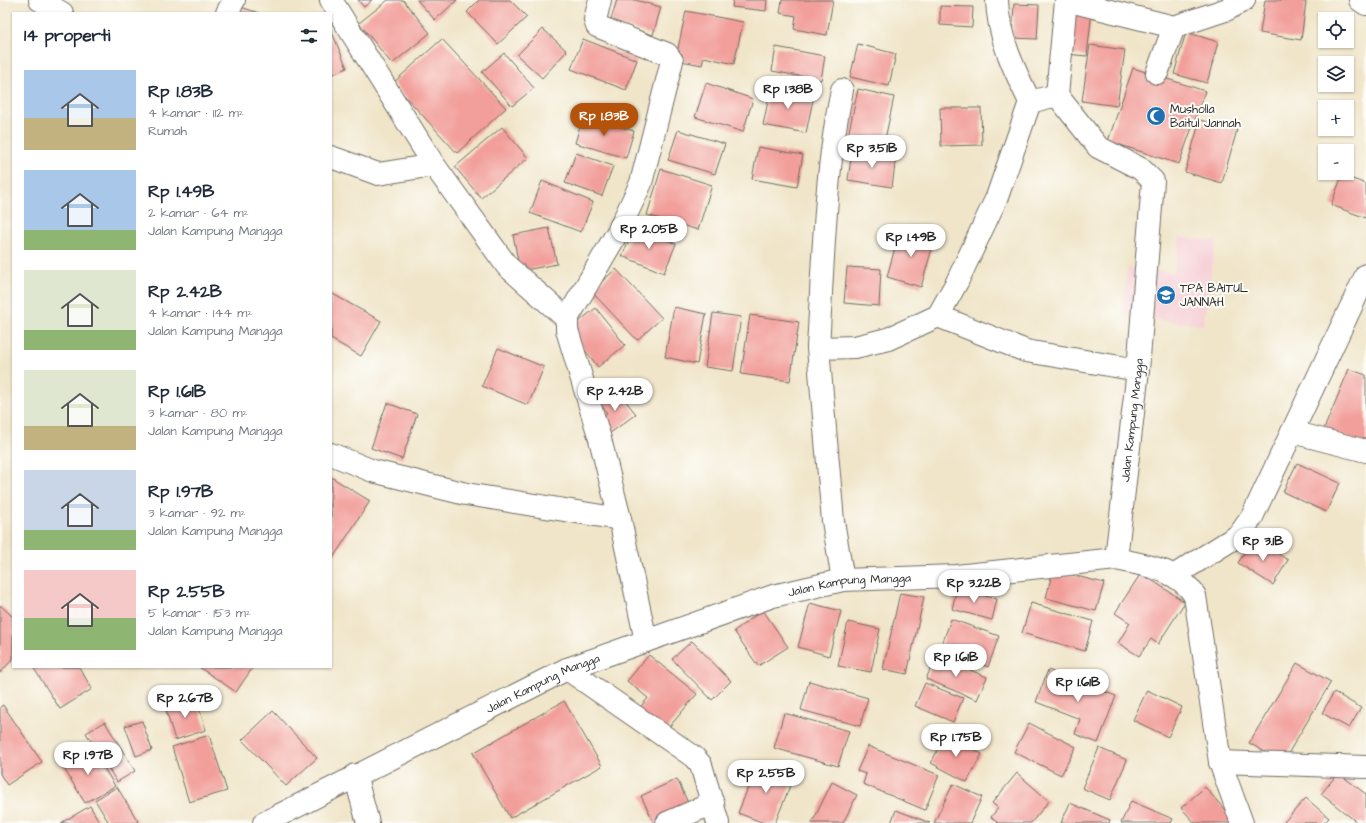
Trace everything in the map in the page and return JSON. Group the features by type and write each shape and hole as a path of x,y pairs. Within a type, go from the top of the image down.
{"street":[{"path":"40,0 60,12"},
{"path":"228,12 234,0"},
{"path":"331,0 434,165 507,266 567,319"},
{"path":"600,0 595,20 597,26 668,54 672,61 641,183 620,228 567,319 567,330 600,439 620,519 646,641"},
{"path":"818,348 855,347 882,340 938,316 957,282 997,197 1030,102 1008,57 997,11 997,0"},
{"path":"1030,102 1057,95 1066,0 1174,27 1228,9 1244,0"},
{"path":"1360,0 1366,4"},
{"path":"1157,73 1174,27"},
{"path":"842,90 836,115 818,348 833,522 843,580"},
{"name":"Jalan Kampung Mangga","path":"264,823 355,775 567,669 772,596 843,580 956,576 1116,560 1138,370 1154,180 1141,169 1098,147 1057,95"},
{"path":"332,156 378,174 434,165"},
{"path":"1175,575 1239,535 1252,517 1366,275"},
{"path":"938,316 1026,351 1138,370"},
{"path":"1292,432 1366,451"},
{"path":"332,454 373,472 466,494 620,519"},
{"path":"1116,560 1151,567 1175,575 1195,596 1220,762 1242,823"},
{"path":"567,669 694,757 701,765 716,813 668,823"},
{"path":"1220,762 1366,768"},
{"path":"355,775 368,823"}],"shaded area":[{"name":"TPA BAITUL JANNAH","path":"1180,237 1216,241 1203,325 1122,316 1128,267 1174,273"}],"building":[{"path":"358,0 372,0 364,7"},
{"path":"388,0 403,0 430,33 392,64 359,23"},
{"path":"417,0 457,0 435,20"},
{"path":"479,0 510,0 527,17 498,44 467,12"},
{"path":"617,0 635,0 661,7 653,35 610,22"},
{"path":"733,0 767,0 766,11 732,7"},
{"path":"782,0 833,0 827,35 794,29 796,16 780,13"},
{"path":"1265,0 1293,0 1306,2 1301,40 1260,33"},
{"path":"1014,4 1039,5 1037,39 1012,38"},
{"path":"235,5 256,12 233,12"},
{"path":"940,6 973,7 972,27 940,25"},
{"path":"1071,8 1092,10 1087,56 1065,54"},
{"path":"686,11 743,22 734,64 704,57 702,65 681,61 682,54 677,53"},
{"path":"543,29 567,51 542,78 517,55"},
{"path":"332,32 347,68 332,75"},
{"path":"1186,32 1218,42 1207,83 1174,74"},
{"path":"442,39 506,108 457,153 393,83"},
{"path":"583,39 637,60 626,90 571,69"},
{"path":"858,44 896,54 889,86 850,77"},
{"path":"1090,45 1125,50 1117,106 1082,101"},
{"path":"776,47 825,56 821,80 772,71"},
{"path":"504,53 534,88 512,106 482,72"},
{"name":"Musholla Baitul Jannah","path":"1133,68 1205,91 1179,164 1108,141"},
{"path":"706,83 753,99 743,132 695,117"},
{"path":"771,87 814,95 806,133 763,125"},
{"path":"858,89 894,97 884,144 848,136"},
{"path":"940,108 981,108 982,145 941,146"},
{"path":"583,116 634,131 626,158 575,143"},
{"path":"1200,120 1237,130 1222,183 1185,172"},
{"path":"502,127 528,158 481,198 455,167"},
{"path":"678,130 725,144 715,174 668,160"},
{"path":"758,147 803,155 797,187 752,179"},
{"path":"852,151 896,157 892,187 848,180"},
{"path":"576,153 613,166 602,196 565,183"},
{"path":"661,169 712,185 698,230 647,215"},
{"path":"1340,180 1354,180 1366,184 1366,218 1331,205"},
{"path":"542,181 593,202 581,232 530,213"},
{"path":"635,227 676,244 664,273 622,256"},
{"path":"549,228 557,264 520,271 513,235"},
{"path":"900,229 935,238 921,287 887,277"},
{"path":"847,267 881,269 879,306 844,303"},
{"path":"616,269 662,318 637,340 591,291"},
{"path":"332,294 381,321 361,356 332,340"},
{"path":"674,307 706,314 697,364 665,357"},
{"path":"596,308 625,345 598,367 569,329"},
{"path":"713,313 741,317 733,371 705,367"},
{"path":"750,315 799,322 790,381 741,374"},
{"path":"498,348 544,367 528,405 482,386"},
{"path":"1349,369 1366,375 1366,446 1324,429"},
{"path":"616,389 636,414 609,434 598,420 607,413 599,402"},
{"path":"387,403 417,414 402,459 371,448"},
{"path":"1297,463 1340,483 1326,512 1283,492"},
{"path":"332,478 370,501 332,559"},
{"path":"1253,538 1288,560 1273,585 1238,563"},
{"path":"1053,570 1104,583 1096,611 1046,598"},
{"path":"1141,573 1185,602 1158,644 1151,639 1139,656 1118,643 1130,623 1115,613"},
{"path":"957,588 997,599 992,620 952,609"},
{"path":"900,593 924,597 907,674 883,669"},
{"path":"810,603 841,611 829,656 798,647"},
{"path":"1031,603 1093,621 1085,651 1022,633"},
{"path":"0,605 12,616 12,660 0,673"},
{"path":"763,610 788,647 758,666 734,631"},
{"path":"951,619 999,636 988,667 940,650"},
{"path":"848,622 880,629 871,672 838,666"},
{"path":"692,641 731,681 712,700 672,659"},
{"path":"649,655 697,694 664,733 637,711 648,698 627,681"},
{"path":"936,656 987,677 977,700 926,679"},
{"path":"1297,663 1331,682 1283,762 1249,743"},
{"path":"34,668 80,668 92,689 60,709"},
{"path":"200,668 252,668 236,692"},
{"path":"1048,670 1116,696 1098,743 1075,734 1080,719 1036,702"},
{"path":"809,681 868,698 860,726 801,710"},
{"path":"925,683 963,698 953,722 915,706"},
{"path":"1147,690 1182,707 1168,737 1133,720"},
{"path":"1334,692 1361,708 1349,728 1322,713"},
{"path":"196,698 206,730 175,740 165,707"},
{"path":"564,701 602,766 510,818 473,753"},
{"path":"3,705 42,762 7,785 0,774 0,707"},
{"path":"273,711 317,758 286,786 242,740"},
{"path":"784,713 849,731 838,766 774,748"},
{"path":"142,721 152,750 136,756 125,726"},
{"path":"105,722 135,771 117,782 86,733"},
{"path":"1029,723 1076,747 1061,775 1014,752"},
{"path":"209,735 227,791 189,802 172,747"},
{"path":"945,735 982,754 967,782 931,763"},
{"path":"868,746 939,775 925,810 863,784 866,774 857,771"},
{"path":"92,748 115,786 85,803 62,765"},
{"path":"1099,748 1127,760 1110,800 1082,788"},
{"path":"758,762 794,776 775,823 764,823 738,813"},
{"path":"1017,773 1049,801 1031,823 998,823 991,817 998,808 992,803"},
{"path":"1338,773 1366,794 1366,823 1358,823 1321,794"},
{"path":"677,779 690,807 654,823 641,796"},
{"path":"832,782 857,795 843,823 812,823"},
{"path":"953,784 982,797 970,823 934,823"},
{"path":"117,787 139,823 109,823 95,800"},
{"path":"1205,787 1236,823 1195,823 1181,808"},
{"path":"1306,798 1329,818 1324,823 1285,823 1284,822"},
{"path":"1131,801 1173,819 1171,823 1121,823"},
{"path":"1070,803 1110,820 1109,823 1061,823"},
{"path":"90,806 100,823 61,823"},
{"path":"896,810 930,823 891,823"}],"place":[{"name":"Musholla Baitul Jannah","path":"1156,116"},
{"name":"TPA BAITUL JANNAH","path":"1166,295"}]}
